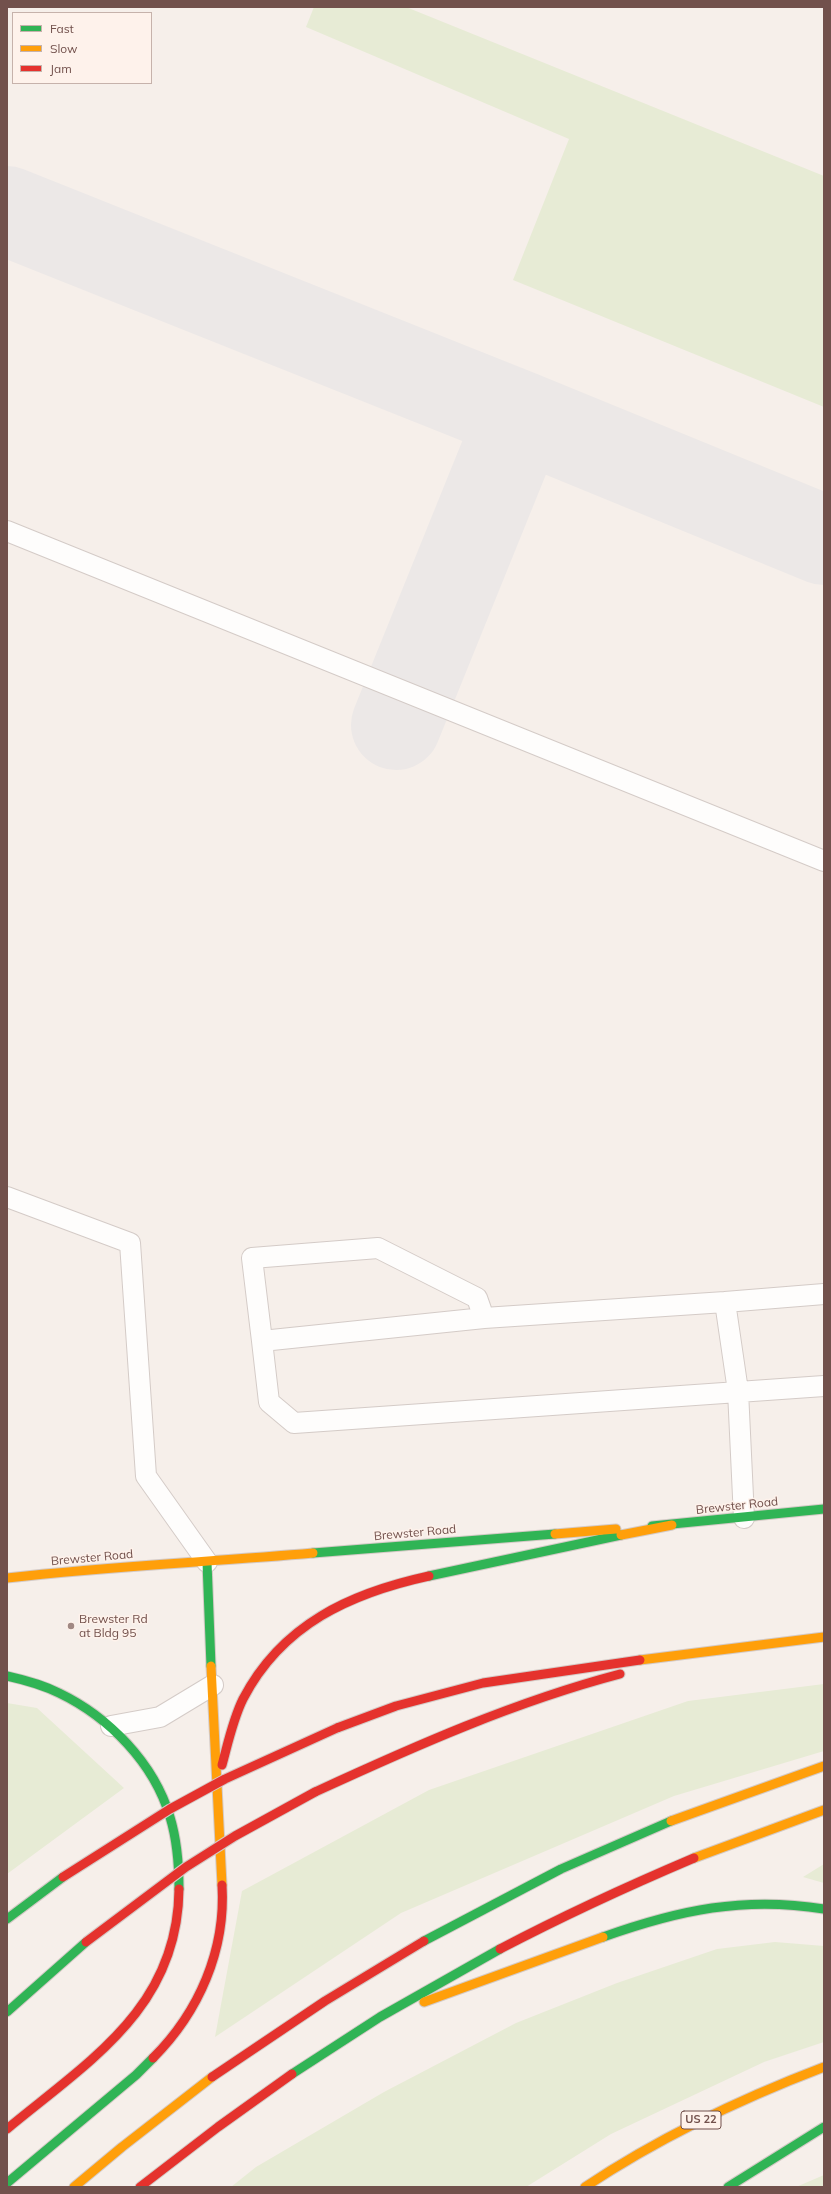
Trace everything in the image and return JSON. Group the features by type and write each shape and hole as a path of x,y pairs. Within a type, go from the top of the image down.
{"main road":[{"name":"Brewster Road","path":"7,1578 93,1568 208,1562 672,1525 824,1509"},
{"path":"216,1800 221,1768 234,1722 255,1678 269,1661 299,1631 332,1609 351,1599 394,1585 672,1525"},
{"path":"7,2183 154,2058 170,2041 196,2003 214,1960 222,1912 221,1864 216,1800 208,1562"},
{"path":"7,1919 63,1877 170,1809 225,1779 337,1728 396,1706 483,1683 561,1670 824,1637"},
{"path":"7,2012 86,1942 186,1867 235,1836 316,1792 406,1750 523,1703 612,1676 762,1644"},
{"path":"7,1676 42,1686 66,1696 90,1710 111,1726 130,1746 144,1765 167,1809 174,1836 179,1882 178,1913 167,1960 157,1983 130,2023 112,2041 7,2129"},
{"path":"74,2187 145,2127 240,2056 313,2008 436,1934 554,1873 635,1835 724,1800 824,1766"},
{"path":"140,2187 218,2125 369,2022 474,1962 584,1906 749,1837 824,1810"},
{"path":"369,2022 589,1941 654,1921 712,1908 740,1904 793,1904 824,1909"},
{"name":"US 22","path":"586,2187 624,2162 698,2121 775,2085 824,2067"},
{"path":"728,2187 824,2127"}],"lane":[{"path":"7,530 824,861"},
{"path":"7,1197 130,1243 146,1476 208,1562"},
{"path":"484,1318 477,1298 378,1248 252,1258 269,1402 294,1423 824,1386"},
{"path":"262,1341 484,1318 824,1294"},
{"path":"725,1302 738,1391 744,1518"},
{"path":"111,1726 160,1717 213,1685"}],"green space":[{"path":"314,7 406,7 824,176 824,407 513,280 569,139 306,27"},
{"path":"824,1684 824,1751 674,1796 401,1913 215,2037 242,1891 429,1790 688,1701"},
{"path":"7,1703 37,1708 124,1788 7,1874"},
{"path":"824,1864 824,1883 803,1877"},
{"path":"775,1942 824,1946 824,2042 764,2062 611,2134 526,2187 231,2187 256,2167 384,2092 516,2023 617,1983 717,1949"},
{"path":"824,2175 824,2187 796,2187"}],"taxiway":[{"path":"7,211 521,416 824,540"},
{"path":"396,725 521,416"}],"traffic: fast":[{"path":"652,1526 824,1509"},
{"path":"313,1553 555,1534"},
{"path":"429,1576 621,1535"},
{"path":"207,1562 211,1666"},
{"path":"7,1676 47,1688 77,1703 112,1729 141,1760 163,1797 170,1817 177,1853 179,1889"},
{"path":"424,1941 561,1869 671,1821"},
{"path":"7,1919 63,1877"},
{"path":"603,1937 658,1919 712,1908 766,1904 795,1905 824,1909"},
{"path":"7,2012 86,1942"},
{"path":"292,2074 380,2017 500,1949"},
{"path":"7,2183 136,2075 153,2058"},
{"path":"728,2187 824,2127"}],"traffic: slow":[{"path":"621,1535 672,1525"},
{"path":"555,1534 616,1529"},
{"path":"7,1578 84,1570 313,1553"},
{"path":"640,1660 824,1637"},
{"path":"211,1666 222,1885"},
{"path":"671,1821 824,1766"},
{"path":"694,1858 824,1810"},
{"path":"424,2002 603,1937"},
{"path":"585,2187 671,2135 762,2092 824,2067"},
{"path":"74,2187 122,2147 212,2077"}],"traffic: jam":[{"path":"222,1765 239,1707 243,1699 259,1673 278,1651 298,1632 321,1616 346,1603 400,1583 429,1576"},
{"path":"337,1728 396,1706 483,1683 640,1660"},
{"path":"315,1792 465,1726 542,1698 620,1674"},
{"path":"63,1877 170,1809 225,1779 337,1728"},
{"path":"86,1942 186,1867 235,1836 315,1792"},
{"path":"500,1949 645,1879 694,1858"},
{"path":"153,2058 184,2021 206,1979 214,1956 219,1933 222,1909 222,1885"},
{"path":"7,2129 97,2055 123,2028 146,1999 163,1967 175,1931 179,1889"},
{"path":"212,2077 325,2001 424,1941"},
{"path":"140,2187 218,2127 292,2074"}],"place":[{"name":"Brewster Rd at Bldg 95","path":"71,1626"}]}
